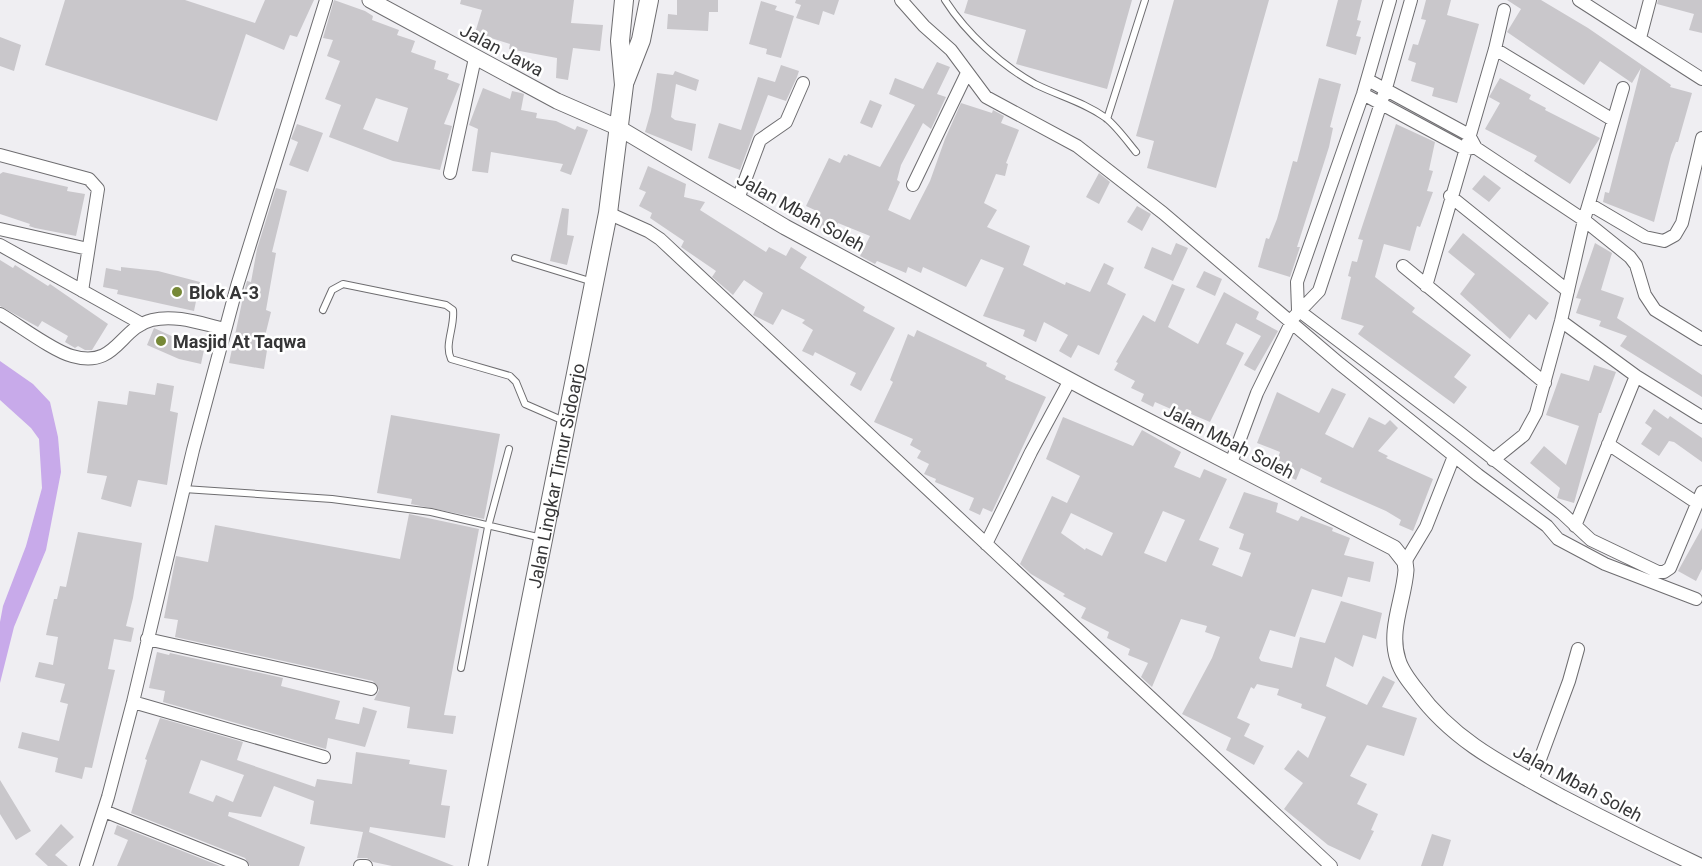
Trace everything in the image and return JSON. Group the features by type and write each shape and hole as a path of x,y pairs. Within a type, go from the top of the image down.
{"main road":[{"path":"624,0 620,41 624,85"},
{"path":"624,85 642,40 650,0"},
{"name":"Jalan Lingkar Timur Sidoarjo","path":"478,866 608,213 624,85"}],"street":[{"path":"86,866 104,811 133,702 225,329 326,0"},
{"name":"Jalan Jawa","path":"370,0 557,101 619,128"},
{"path":"901,0 924,26 951,50 986,97 1077,146 1163,213 1454,456 1547,526 1558,539 1605,564 1695,599"},
{"path":"1390,0 1368,80 1297,282 1299,310 1604,548 1664,572 1670,568 1699,497 1608,444"},
{"path":"1232,463 1257,393 1292,322 1299,310 1319,291 1386,88 1411,0"},
{"path":"1579,0 1702,80"},
{"path":"1640,38 1650,0"},
{"path":"1426,286 1450,196 1470,148 1469,135 1495,50 1504,10"},
{"path":"1495,50 1613,120"},
{"path":"450,173 475,58"},
{"path":"913,185 967,73"},
{"path":"1368,80 1469,135"},
{"path":"738,200 760,140 786,122 803,83"},
{"path":"1493,460 1515,445 1531,425 1545,383 1561,321 1588,204 1623,88"},
{"path":"1363,94 1470,148 1584,220 1630,257 1636,265 1645,296 1654,310 1702,339"},
{"name":"Jalan Mbah Soleh","path":"619,128 738,200 1070,380 1394,548 1405,562 1405,582 1395,634 1395,647 1402,671 1428,706 1471,746 1627,832 1700,866"},
{"path":"1588,204 1645,237 1664,241 1675,235 1688,206 1702,138"},
{"path":"0,155 89,179 95,183 98,189 82,291"},
{"path":"1450,196 1568,291"},
{"path":"608,213 660,238 1331,866"},
{"path":"0,229 88,249"},
{"path":"0,245 142,324"},
{"path":"1403,266 1545,383"},
{"path":"0,314 71,356 86,358 100,357 113,351 142,324 153,320 181,319 225,329"},
{"path":"1561,321 1636,376 1702,417"},
{"path":"1575,526 1636,376"},
{"path":"986,544 1031,452 1070,380"},
{"path":"1405,562 1421,538 1454,456"},
{"path":"147,639 371,689"},
{"path":"1532,781 1569,681 1578,649"},
{"path":"133,702 324,757"},
{"path":"104,811 242,866"},
{"path":"360,866 366,866"}],"lane":[{"path":"945,0 955,15 1008,68 1038,85 1077,100 1107,119 1136,152"},
{"path":"1107,119 1145,0"},
{"path":"515,258 594,282"},
{"path":"323,310 332,290 342,284 446,305 453,310 454,318 448,352 451,359 510,376 516,382 525,404 567,422"},
{"path":"461,668 488,527 509,449"},
{"path":"184,489 343,501 431,512 543,538"}],"shaded area":[{"path":"0,361 33,384 50,402 58,437 61,472 46,550 14,627 0,683 0,622 3,606 26,546 42,488 39,439 31,428 0,400"}],"building":[{"path":"65,0 185,0 255,23 265,0 314,0 297,37 290,35 284,50 246,34 217,121 45,65"},
{"path":"334,0 365,11 373,16 372,20 399,30 397,35 415,41 411,52 436,61 434,69 449,74 447,79 460,84 444,124 452,126 440,170 393,161 329,137 341,105 325,99 340,61 327,56 333,40 323,38","holes":["376,98 408,108 398,142 363,129"]},
{"path":"461,0 574,0 571,23 603,25 600,51 573,48 568,80 556,78 557,58 509,49 510,44 475,33 482,10 460,4"},
{"path":"677,0 718,0 718,12 709,12 708,31 667,29 668,14 677,15"},
{"path":"796,0 839,0 834,15 823,11 819,25 796,18 801,5 795,3"},
{"path":"968,0 1132,0 1107,89 1016,64 1026,30 964,13"},
{"path":"1174,0 1269,0 1216,188 1147,168 1154,141 1136,136"},
{"path":"1338,0 1362,0 1357,20 1361,21 1356,36 1361,37 1356,55 1326,46"},
{"path":"1426,0 1451,0 1447,15 1479,24 1457,103 1432,96 1434,88 1411,81 1416,63 1408,60 1413,44 1418,45 1426,20 1421,19"},
{"path":"1507,0 1541,0 1588,28 1671,85 1670,87 1692,93 1678,142 1671,155 1654,222 1603,202 1605,192 1609,193 1641,68 1632,83 1600,61 1584,85 1507,32 1521,9"},
{"path":"1658,0 1702,0 1702,33 1689,30 1694,14 1657,4"},
{"path":"761,1 777,6 775,10 794,16 781,58 766,54 767,49 749,44"},
{"path":"0,37 21,45 14,71 0,66"},
{"path":"937,62 950,67 937,94 946,97 931,129 923,123 901,165 897,180 900,182 888,210 910,220 930,181 961,103 992,113 993,110 1004,116 1001,123 1019,130 1006,163 1008,164 1005,176 996,174 984,203 997,210 987,227 1030,246 1023,265 1065,285 1066,282 1090,292 1104,263 1114,268 1107,284 1126,294 1099,355 1078,345 1071,358 1059,351 1068,335 1044,322 1036,342 1023,336 1025,330 983,316 1004,268 981,259 966,287 923,267 921,273 908,267 906,273 877,261 875,264 860,256 870,236 838,223 830,235 814,224 819,212 806,206 829,158 840,163 844,155 848,154 880,167 915,105 889,94 895,78 923,89"},
{"path":"781,65 799,71 797,77 786,101 768,95 740,170 708,158 719,123 741,130 758,77 775,82"},
{"path":"675,71 699,80 696,91 676,84 671,117 675,120 696,124 692,151 645,132 657,73 673,75"},
{"path":"1319,78 1341,84 1330,127 1333,128 1329,147 1297,247 1300,247 1290,277 1258,267 1266,238 1269,239 1277,219 1293,161 1297,162"},
{"path":"1500,78 1531,95 1529,99 1546,108 1545,110 1600,138 1570,184 1534,161 1537,156 1485,129 1500,103 1489,97"},
{"path":"483,88 510,99 512,91 524,94 521,110 537,113 536,118 556,121 575,130 577,126 588,130 571,175 560,171 563,164 491,152 488,173 472,171 478,129 469,125"},
{"path":"870,100 882,105 872,128 860,123"},
{"path":"297,124 323,133 308,172 289,165 298,142 291,139"},
{"path":"1396,124 1435,142 1429,170 1433,171 1427,191 1433,192 1420,227 1417,226 1410,251 1384,244 1375,277 1415,308 1412,312 1471,355 1454,377 1467,387 1454,404 1358,334 1364,326 1341,319 1351,277 1348,276 1352,261 1357,262 1363,240 1358,239"},
{"path":"648,166 686,184 684,197 705,202 700,210 766,252 769,247 786,256 791,247 807,257 800,268 865,307 863,311 895,328 861,391 850,385 856,373 815,352 813,356 802,351 813,330 802,323 805,320 782,309 773,325 753,315 763,293 744,280 733,295 712,277 716,271 681,247 684,241 650,218 652,213 639,206 646,192 639,189"},
{"path":"3,172 68,187 67,191 85,194 76,236 35,228 29,226 30,224 0,214 0,174"},
{"path":"1099,173 1110,182 1099,204 1086,197"},
{"path":"1484,175 1501,188 1489,202 1472,189"},
{"path":"276,188 287,191 272,252 276,253 266,310 271,312 263,344 268,344 264,369 229,363 245,288 247,281 251,282 257,249"},
{"path":"1137,206 1151,214 1142,231 1127,222"},
{"path":"562,208 569,209 567,235 574,236 567,265 550,261"},
{"path":"1463,233 1549,303 1536,320 1529,314 1510,339 1460,294 1475,274 1448,252"},
{"path":"1176,243 1188,248 1173,281 1144,268 1152,247 1171,255"},
{"path":"1595,243 1612,253 1601,290 1624,298 1617,318 1702,375 1702,397 1620,346 1627,336 1599,326 1601,321 1576,313 1581,299 1576,298"},
{"path":"0,260 13,268 15,265 48,286 50,284 108,324 92,350 85,350 78,346 75,348 65,342 68,336 42,321 38,327 0,306"},
{"path":"121,267 158,271 200,282 194,311 117,294 118,290 103,287 106,268 121,271"},
{"path":"1204,271 1222,279 1215,296 1196,287"},
{"path":"1172,284 1185,289 1168,327 1198,344 1224,292 1259,312 1256,319 1278,331 1255,371 1244,365 1261,336 1236,323 1226,344 1244,353 1210,422 1191,414 1189,417 1155,402 1153,407 1141,401 1144,394 1131,388 1135,381 1114,370 1118,363 1116,362 1143,315 1155,322"},
{"path":"154,328 176,338 174,343 204,350 201,364 179,359 147,345"},
{"path":"917,330 987,363 986,366 1006,376 1005,379 1046,397 992,512 983,508 980,515 969,510 974,498 935,482 936,479 924,474 929,464 917,458 921,451 910,445 913,439 874,422 893,382 890,380 908,334 914,337"},
{"path":"1594,365 1616,372 1601,413 1599,413 1574,503 1557,498 1560,488 1530,463 1544,446 1566,465 1579,426 1546,415 1561,373 1589,381"},
{"path":"157,383 174,386 170,411 178,413 167,485 138,480 131,507 101,499 107,476 87,473 98,401 127,405 129,391 155,395"},
{"path":"1332,388 1346,394 1325,434 1353,448 1369,417 1385,425 1390,420 1398,428 1378,451 1388,456 1386,458 1433,479 1413,531 1399,525 1401,520 1386,511 1320,482 1322,478 1301,468 1296,480 1284,474 1286,471 1275,466 1280,452 1257,443 1277,392 1319,413"},
{"path":"1654,409 1668,419 1670,416 1702,438 1702,462 1674,442 1669,441 1659,456 1641,444 1652,428 1645,423"},
{"path":"391,415 500,434 484,519 411,504 412,499 377,493"},
{"path":"1063,417 1133,446 1142,430 1181,452 1174,467 1200,478 1204,469 1227,479 1199,540 1219,548 1212,565 1242,577 1251,553 1239,549 1244,534 1229,528 1244,492 1278,503 1276,512 1298,521 1301,516 1333,528 1332,531 1350,538 1344,555 1374,562 1370,582 1348,577 1342,597 1312,589 1295,637 1270,630 1259,658 1261,661 1292,668 1300,637 1325,643 1341,601 1382,613 1376,639 1363,635 1353,667 1335,657 1326,686 1367,705 1383,676 1395,682 1382,707 1417,718 1404,756 1367,745 1350,776 1367,784 1357,804 1378,814 1371,830 1374,831 1360,860 1328,845 1284,809 1303,783 1284,769 1298,750 1308,758 1326,717 1301,708 1302,704 1277,695 1279,689 1257,684 1254,689 1251,687 1237,718 1250,724 1244,736 1264,746 1254,765 1226,750 1231,738 1182,714 1212,658 1220,637 1205,632 1207,626 1181,619 1152,687 1141,677 1148,663 1128,655 1130,649 1107,638 1109,632 1081,618 1086,608 1063,596 1065,594 1031,574 1020,564 1052,496 1067,503 1080,476 1046,459","holes":["1163,511 1185,520 1166,562 1144,553","1071,513 1113,533 1102,556 1086,548 1085,550 1061,533"]},
{"path":"409,514 479,529 444,715 456,716 453,734 407,728 410,707 374,700 379,690 373,681 175,637 178,620 164,618 176,556 208,562 215,525 400,559"},
{"path":"1702,528 1702,569 1696,581 1678,571"},
{"path":"78,532 142,543 126,626 134,628 131,642 114,639 108,669 115,670 92,768 85,767 82,779 55,772 58,758 18,748 22,732 59,741 68,704 60,702 65,684 35,677 39,662 53,665 58,637 46,635 54,599 57,599 60,586 66,587"},
{"path":"157,652 283,678 281,686 340,701 335,719 359,724 363,707 377,711 365,747 328,738 326,749 163,702 165,691 149,688"},
{"path":"160,718 243,742 237,760 315,787 317,779 352,784 356,752 410,760 409,764 447,770 441,805 450,806 445,838 370,827 369,832 454,866 392,866 373,862 367,858 357,858 363,832 310,824 314,801 274,786 261,817 229,812 228,816 305,847 299,866 250,866 245,858 131,813 147,760 145,759","holes":["201,760 244,775 233,802 216,795 213,802 189,793"]},
{"path":"0,780 31,831 16,840 0,814"},
{"path":"61,824 74,837 55,855 68,866 48,866 35,854"},
{"path":"117,825 220,866 117,866 128,840 114,834"},
{"path":"1432,834 1451,840 1443,866 1421,866"}],"place":[{"name":"Blok A-3","path":"177,292"},
{"name":"Masjid At Taqwa","path":"161,341"}]}
